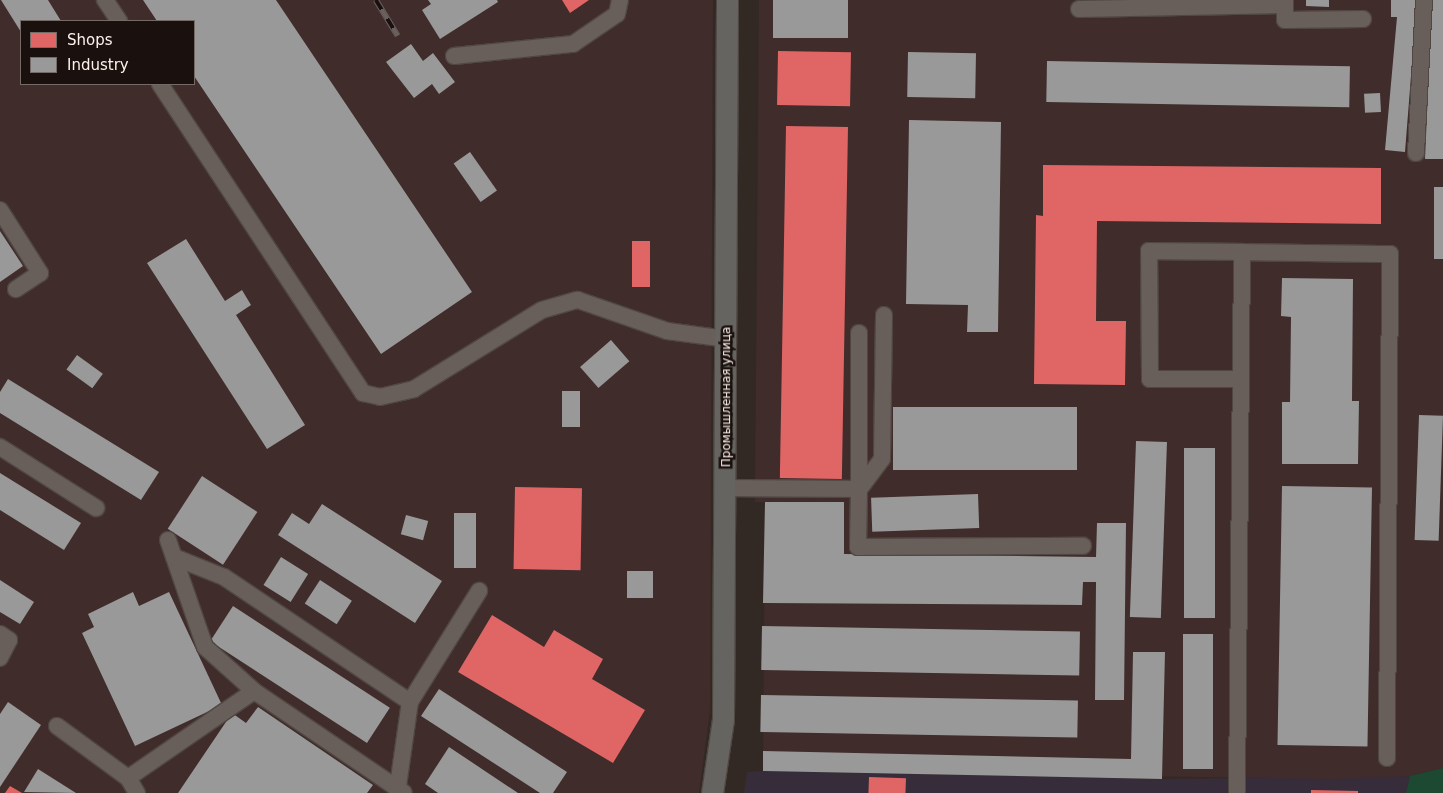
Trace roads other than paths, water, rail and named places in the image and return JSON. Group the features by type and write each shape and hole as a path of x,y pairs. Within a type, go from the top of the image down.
{"main road":[{"name":"Промышленная улица","path":"712,793 723,719 727,339 727,0"}],"lane":[{"path":"105,0 118,20"},
{"path":"454,56 574,44 617,14 620,0"},
{"path":"1416,153 1424,0"},
{"path":"1079,9 1285,2 1285,20 1363,19"},
{"path":"161,85 362,393 380,397 414,389 542,310 578,300 667,331 727,339"},
{"path":"0,210 40,273 16,289"},
{"path":"1241,379 1150,379 1148,251 1390,254 1387,758"},
{"path":"1238,793 1242,252"},
{"path":"859,489 882,459 884,315"},
{"path":"859,333 858,547 1083,546"},
{"path":"0,448 96,508"},
{"path":"726,488 859,489"},
{"path":"168,540 204,647 254,691 400,792 410,702 479,591"},
{"path":"174,557 224,577 410,702"},
{"path":"0,634 9,640 0,658"},
{"path":"128,778 254,691"},
{"path":"57,726 128,778 137,793"}],"railway":[{"path":"376,0 398,36"}]}
